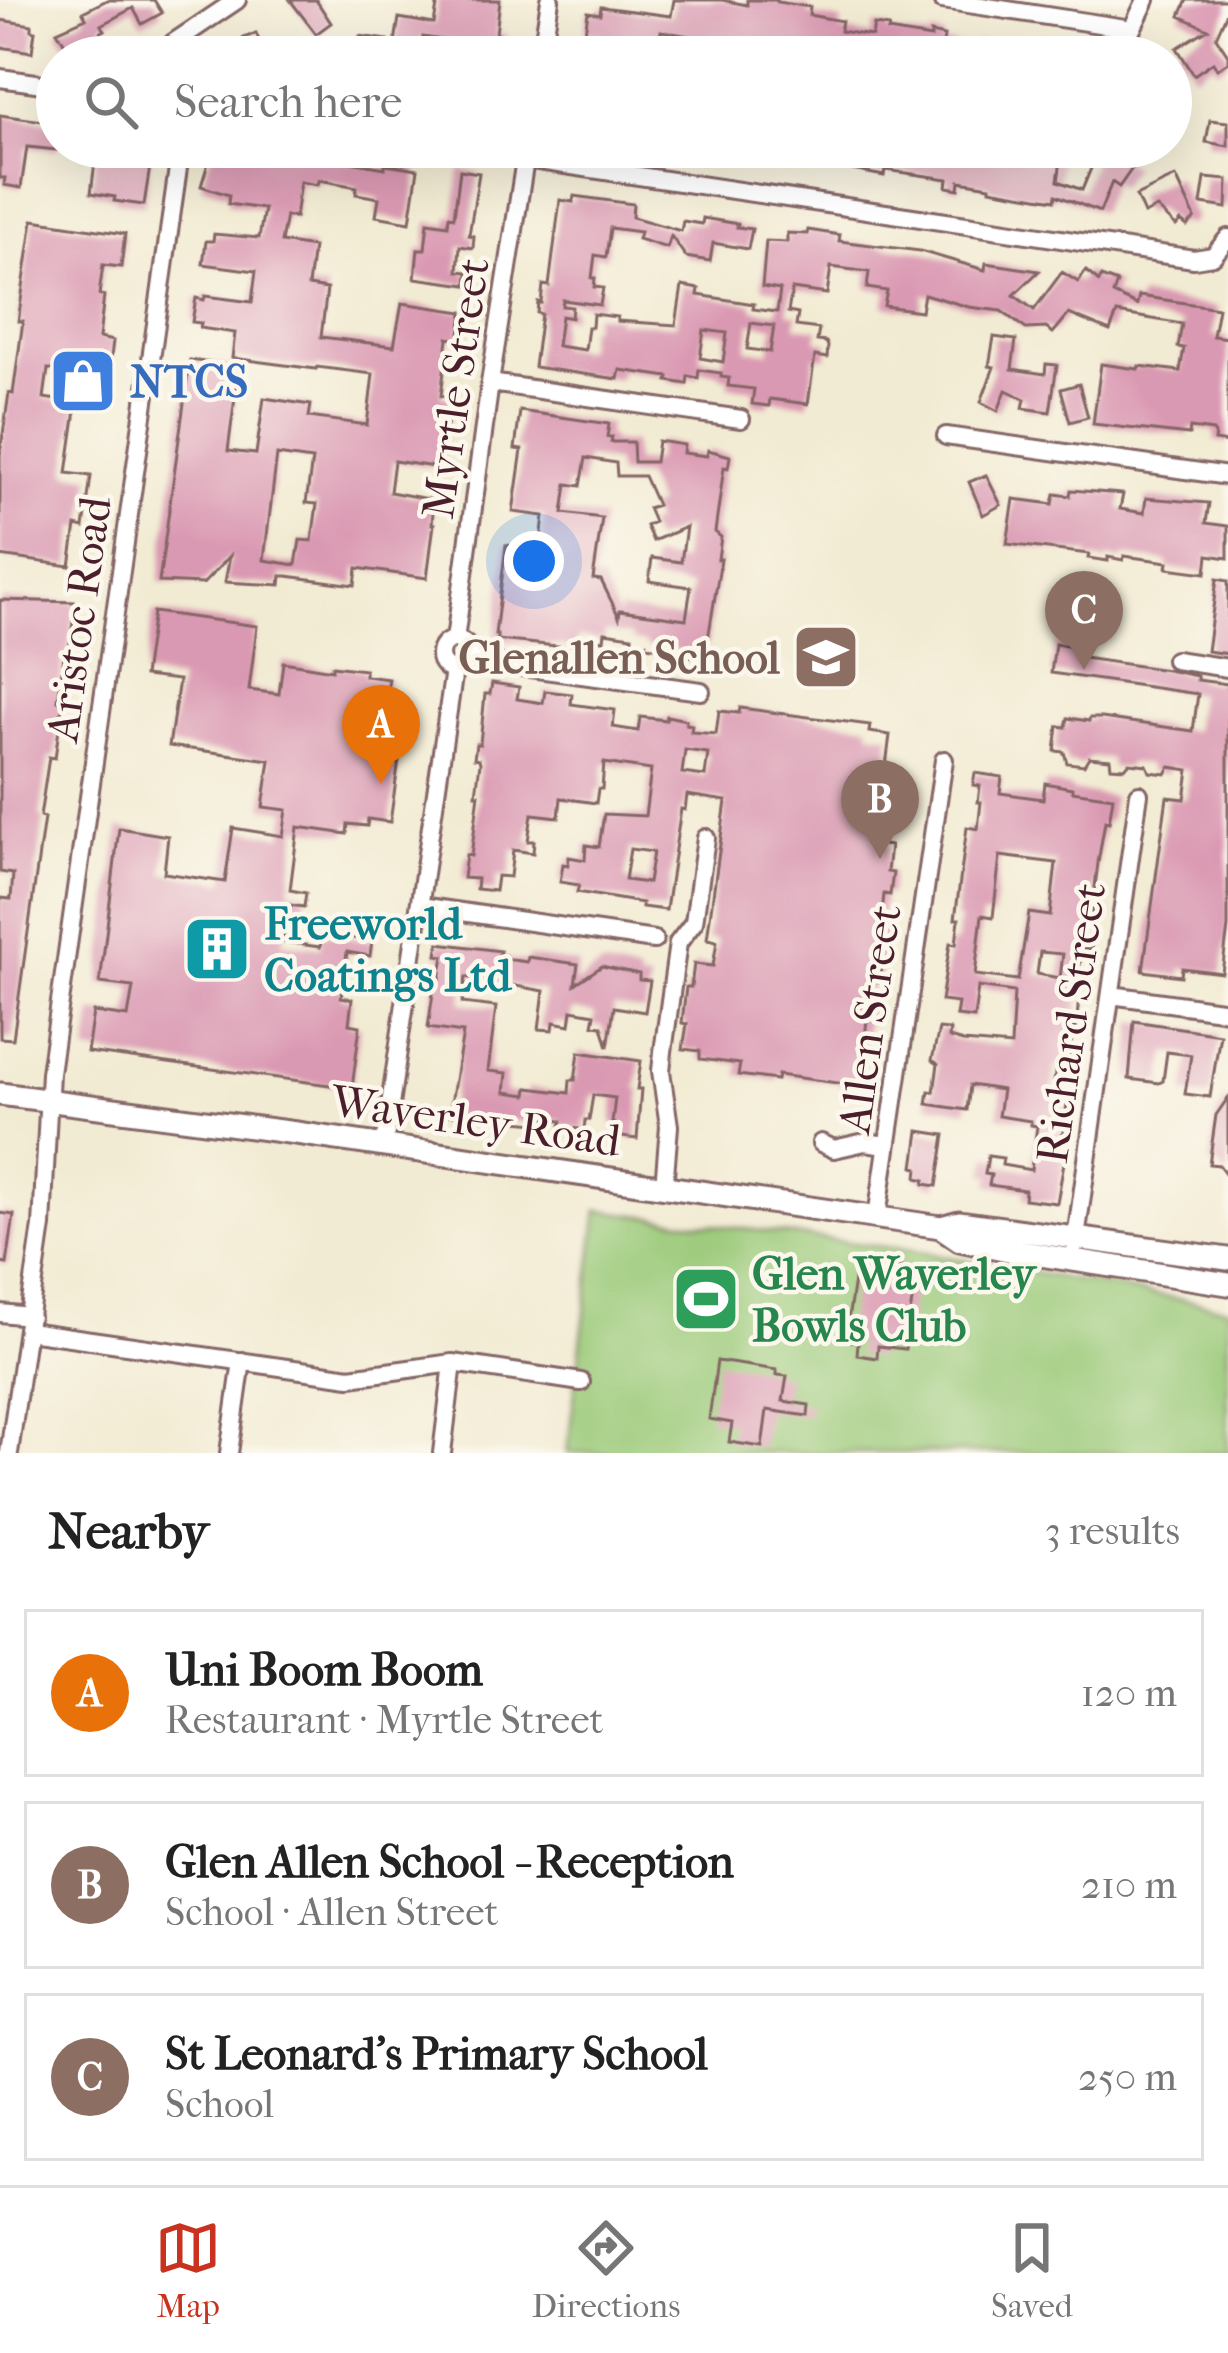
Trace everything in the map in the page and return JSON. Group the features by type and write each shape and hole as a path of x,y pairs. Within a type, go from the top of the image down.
{"main road":[{"name":"Waverley Road","path":"0,1094 941,1227 958,1222 1228,1258"},
{"name":"Waverley Road","path":"941,1227 960,1240 1228,1284"}],"street":[{"path":"183,36 237,0"},
{"path":"544,36 550,0"},
{"path":"951,1 1132,29 1146,0"},
{"path":"0,78 36,83"},
{"name":"Aristoc Road","path":"9,1453 42,1226 47,1100 178,168"},
{"name":"Myrtle Street","path":"455,640 520,168"},
{"path":"634,168 1201,260 1213,256 1228,238"},
{"path":"490,383 741,419"},
{"path":"946,436 1228,476"},
{"path":"384,1147 420,906 462,665 469,647 455,640 444,645 440,654 444,666 462,665 701,691"},
{"path":"1175,660 1228,668"},
{"name":"Allen Street","path":"877,1217 944,760"},
{"name":"Richard Street","path":"1072,1262 1138,794"},
{"path":"664,1187 669,1126 663,1052 678,943 694,922 706,838"},
{"path":"420,906 654,940"},
{"path":"1111,995 1228,1011"},
{"path":"821,1143 834,1149 865,1142 887,1145"},
{"path":"0,1312 28,1324 350,1377 452,1363 581,1382"},
{"path":"229,1453 242,1360"},
{"path":"442,1453 452,1363"}],"green space":[{"path":"598,1210 909,1250 1228,1308 1228,1453 567,1453"}],"building":[{"path":"107,0 154,0 162,13 142,24 133,8 101,25 105,30 94,36 60,36 57,31 86,18 83,12"},
{"path":"290,0 316,0 331,23 316,34"},
{"path":"438,0 500,0 496,34 507,35 396,36 399,18 434,24"},
{"path":"674,0 747,5 747,0 777,0 810,7 809,15 842,21 840,31 872,36 689,36 661,31 660,36 603,36 585,32 588,12 600,14 601,7 671,16"},
{"path":"1187,0 1228,0 1216,37 1228,62 1217,69 1213,62 1194,75 1192,39 1208,29 1180,16"},
{"path":"0,20 32,25 32,52 0,47"},
{"path":"874,25 889,27 888,31 919,36 872,36"},
{"path":"0,115 36,120 36,148 27,147 21,188 4,185 5,178 0,178"},
{"path":"1210,120 1228,122 1228,146 1206,142"},
{"path":"94,168 150,168 144,205 91,193"},
{"path":"207,168 418,169 410,222 376,216 379,198 356,194 357,187 319,180 318,185 300,182 295,218 286,216 281,242 313,247 308,286 327,289 321,337 394,346 402,303 463,312 459,340 448,338 441,396 451,398 441,468 394,461 390,492 434,500 427,578 357,568 355,585 287,576 281,576 280,585 225,582 230,556 203,584 159,582 190,360 239,367 228,451 256,454 264,398 311,405 309,417 367,425 373,374 232,358 235,333 200,328 201,323 192,322 196,298 252,302 256,271 203,264 206,241 213,241 214,234 259,238 264,209 228,204 229,195 201,186","holes":["277,455 312,460 306,503 317,504 312,541 300,540 296,565 264,560"]},
{"path":"841,168 1060,168 1058,181 1082,190 1091,168 1132,168 1119,187 1112,182 1100,212 1056,195 1055,200 960,181 959,189 947,187 948,179 885,170 884,176"},
{"path":"460,170 479,173 469,235 474,236 473,248 460,246 458,271 468,272 467,285 415,278 418,249 425,249 428,222 448,225 449,216 454,217"},
{"path":"1176,177 1195,218 1187,226 1181,221 1176,226 1157,208 1144,214 1136,196"},
{"path":"1205,178 1228,180 1227,208 1201,204"},
{"path":"574,196 633,204 632,217 681,231 683,221 702,224 703,218 752,229 748,249 713,243 710,261 686,257 671,236 667,248 638,239 640,232 610,228 606,257 595,255 592,278 594,287 603,288 600,305 563,300 562,306 572,307 571,318 561,316 557,346 585,350 593,314 617,317 617,321 676,325 682,286 699,289 698,295 777,312 780,290 762,287 766,241 787,242 787,233 807,234 808,230 840,235 839,241 920,251 985,270 986,263 1039,271 1014,295 1034,310 1062,272 1078,282 1086,271 1099,282 1101,277 1117,283 1113,294 1137,305 1139,296 1218,308 1213,336 1228,338 1228,443 1214,441 1213,431 1190,428 1189,435 1093,424 1101,364 1180,371 1182,324 1117,313 1110,331 1069,314 1053,333 1046,328 1026,329 1001,311 924,294 921,311 884,306 887,291 867,288 869,272 831,267 827,294 792,289 788,312 798,314 796,326 819,329 817,341 828,346 827,358 815,356 808,404 770,399 769,406 752,404 754,389 728,386 729,378 721,373 699,370 698,378 688,376 687,384 620,370 618,379 534,367 541,314 537,313 538,302 543,285 549,286 560,200 573,202","holes":["751,323 774,326 770,352 747,349","704,330 727,333 723,362 700,358"]},
{"path":"33,220 125,234 121,267 103,265 99,295 104,296 99,338 113,341 106,398 75,393 77,372 48,369 44,398 77,403 67,473 91,476 84,528 76,526 70,566 0,556 0,455 9,393 13,394"},
{"path":"994,337 1016,340 1012,369 1045,374 1046,364 1057,365 1050,412 1023,408 1025,399 1006,390 998,411 981,402 994,367 989,366"},
{"path":"1079,384 1088,417 1070,422 1061,389"},
{"path":"520,411 609,424 611,442 633,442 634,462 655,462 658,441 684,445 683,453 707,456 708,450 730,456 728,468 724,467 715,532 721,537 721,559 705,658 605,632 604,640 578,637 577,648 497,640 506,545 540,549 544,516 513,512 522,450 515,449","holes":["586,458 616,463 617,476 644,476 657,505 648,508 654,522 646,526 653,541 686,527 681,562 652,558 649,581 691,587 686,619 620,610 619,617 601,580 593,579 602,518 563,513 567,484 581,486"]},
{"path":"986,475 1001,505 983,515 969,482"},
{"path":"1071,490 1123,494 1120,509 1144,513 1146,498 1209,503 1206,523 1228,526 1228,558 1208,555 1206,573 1167,568 1168,562 1124,556 1123,560 1108,557 1108,561 1088,558 1089,554 1007,544 1014,499 1053,504 1055,494 1070,496"},
{"path":"1217,579 1228,581 1228,654 1207,651"},
{"path":"0,600 76,602 68,656 64,655 55,758 49,757 40,817 44,818 13,1039 0,1038 0,898 11,899 13,874 0,872"},
{"path":"153,612 257,626 249,690 279,694 283,662 365,670 365,676 389,679 380,736 402,739 390,822 368,819 367,826 348,824 347,834 298,827 290,890 306,893 304,907 289,905 283,942 320,947 322,933 372,941 370,956 347,952 341,997 352,999 349,1024 360,1026 352,1088 87,1052 93,1012 128,1017 133,987 100,983 119,828 168,836 164,873 225,882 233,828 283,836 287,810 263,807 270,760 169,746 179,680 144,676"},
{"path":"1055,644 1085,649 1083,658 1228,684 1228,927 1222,973 1182,968 1181,976 1143,971 1167,797 1185,799 1189,770 1170,767 1166,774 1150,772 1147,765 1111,767 1110,759 1089,757 1084,765 1067,763 1064,752 1055,751 1058,726 1066,727 1068,718 1193,731 1198,694 1051,673"},
{"path":"492,683 519,687 517,699 543,703 545,691 572,694 571,704 615,710 613,727 638,731 640,717 666,720 667,716 686,720 692,725 691,732 716,734 719,711 739,713 740,708 870,725 869,732 890,735 876,844 890,846 887,872 893,873 890,895 884,894 881,923 886,924 879,982 871,981 860,1086 738,1075 740,1064 700,1059 700,1051 683,1049 686,987 691,987 694,964 713,966 717,941 707,939 726,801 687,795 666,910 577,892 579,885 560,882 569,857 585,860 586,845 599,847 604,814 645,816 651,770 604,763 596,803 561,798 559,817 532,814 528,841 534,841 533,853 513,850 510,877 497,876 495,891 476,889 477,879 463,878 466,855 471,856 479,794 476,744 480,744 485,694 490,694","holes":["685,750 708,753 705,776 682,773","630,849 653,852 648,883 625,880"]},
{"path":"975,773 1002,777 1000,793 1043,799 1045,783 1113,797 1098,863 1091,950 1082,949 1070,1068 1056,1066 1052,1095 1068,1097 1062,1138 1068,1139 1057,1203 1024,1199 1025,1190 989,1185 991,1175 985,1174 988,1156 1003,1158 1002,1165 1031,1170 1037,1126 998,1116 1002,1090 970,1085 967,1110 927,1104 929,1091 934,1092 938,1064 932,1060 939,1029 950,1030 949,1038 963,1042 1011,1046 1014,992 978,987 974,1018 956,1016 958,1003 941,1001 950,943 956,944 967,827 978,829 980,786 973,785","holes":["1000,856 1056,863 1050,916 1029,913 1018,980 975,975 982,915 993,917","1040,952 1063,954 1060,978 1037,974"]},
{"path":"439,943 500,951 505,959 578,964 575,984 602,966 650,981 645,1012 614,1007 608,1047 602,1026 593,1025 595,1014 572,1010 570,1025 554,1022 553,1030 539,1029 544,991 466,977 462,1003 496,1007 488,1071 507,1073 505,1092 527,1095 528,1088 569,1093 579,1052 641,1061 637,1139 614,1136 615,1098 593,1095 584,1130 538,1118 537,1123 449,1115 463,1033 428,1028 435,979 440,979 444,956 437,955"},
{"path":"1134,1021 1220,1034 1210,1097 1185,1094 1191,1055 1167,1052 1159,1083 1129,1079"},
{"path":"1228,1098 1228,1177 1219,1165 1209,1164 1216,1115"},
{"path":"919,1131 945,1135 937,1186 917,1178"},
{"path":"0,1213 14,1215 7,1264 0,1263"},
{"path":"868,1262 911,1269 910,1279 915,1280 905,1349 878,1346 877,1358 857,1355 858,1342 845,1340 854,1280 865,1282"},
{"path":"717,1361 777,1370 777,1375 787,1376 783,1401 809,1405 808,1416 767,1410 762,1447 729,1442 732,1423 709,1419"}],"place":[{"name":"NTCS","path":"83,381"},
{"name":"Glenallen School","path":"826,657"},
{"name":"St Leonard's Primary School","path":"1084,670"},
{"name":"Uni Boom Boom","path":"381,784"},
{"name":"Glen Allen School - Reception","path":"880,859"},
{"name":"Freeworld Coatings Ltd","path":"217,949"},
{"name":"Glen Waverley Bowls Club","path":"706,1299"}]}
